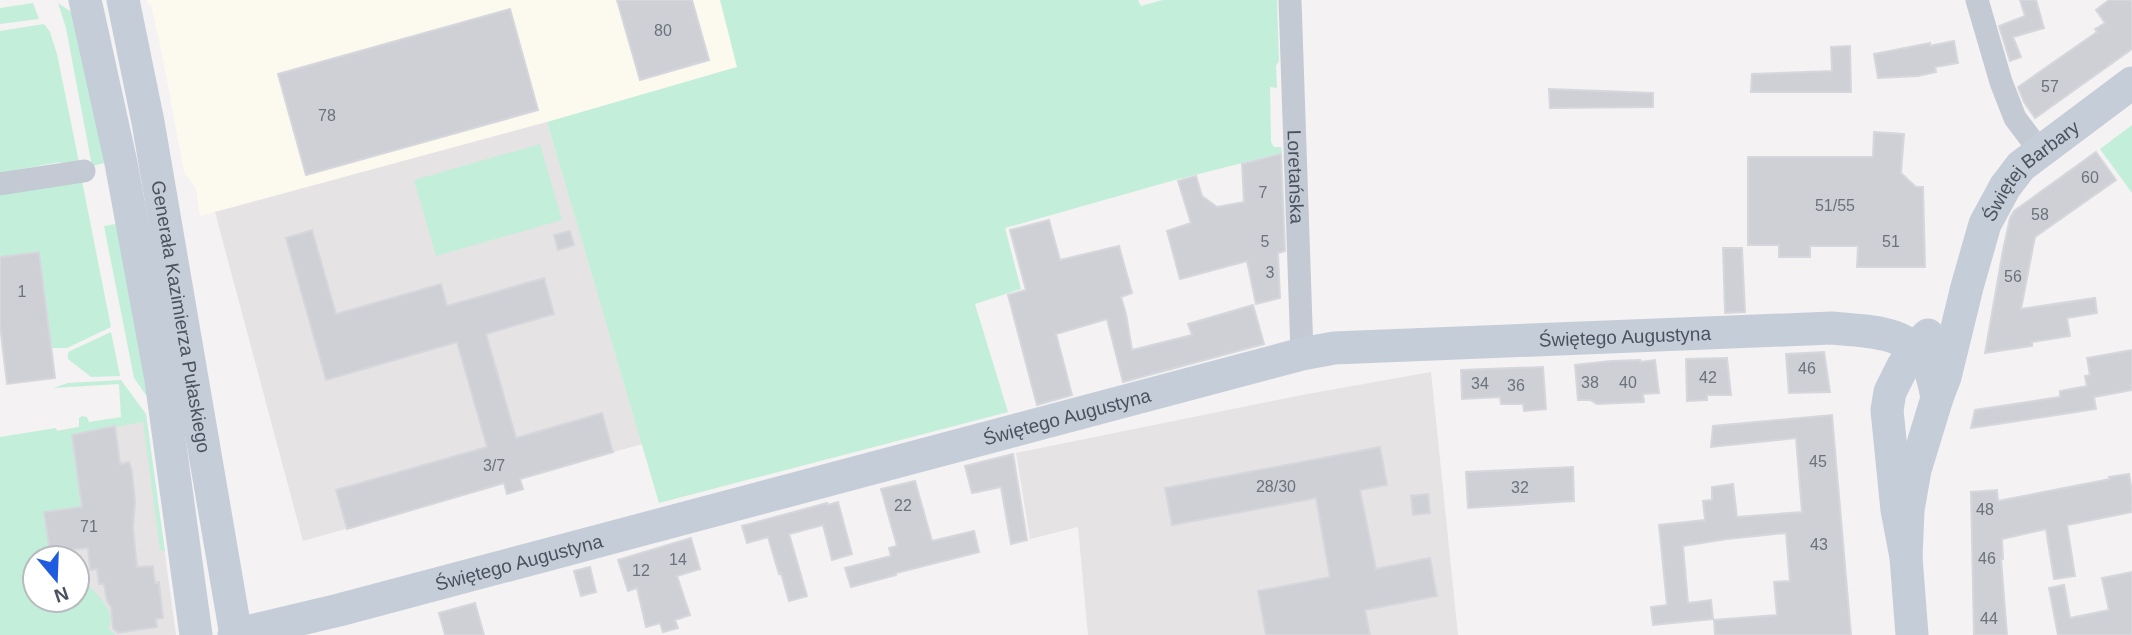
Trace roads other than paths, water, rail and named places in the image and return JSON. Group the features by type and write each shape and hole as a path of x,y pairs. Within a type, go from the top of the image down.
{"street":[{"name":"Generała Kazimierza Pułaskiego","path":"85,0 121,163 160,380 196,635"},
{"name":"Generała Kazimierza Pułaskiego","path":"122,0 144,99 235,635"},
{"name":"Loretańska","path":"1290,0 1302,354"},
{"path":"1978,0 2001,82 2015,118 2040,151"},
{"name":"Świętej Barbary","path":"1906,557 1908,510 1915,470 1945,377 1985,224 2005,187 2021,166 2132,83"},
{"path":"0,184 84,171"},
{"name":"Świętej Barbary","path":"1912,635 1906,557 1897,510 1887,410 1895,381 1915,349 1947,315 1967,287"},
{"name":"Świętego Augustyna","path":"235,635 339,610 1302,354 1334,348 1832,328 1888,334 1905,340 1915,349"},
{"path":"1915,349 1928,366 1937,397"}]}
